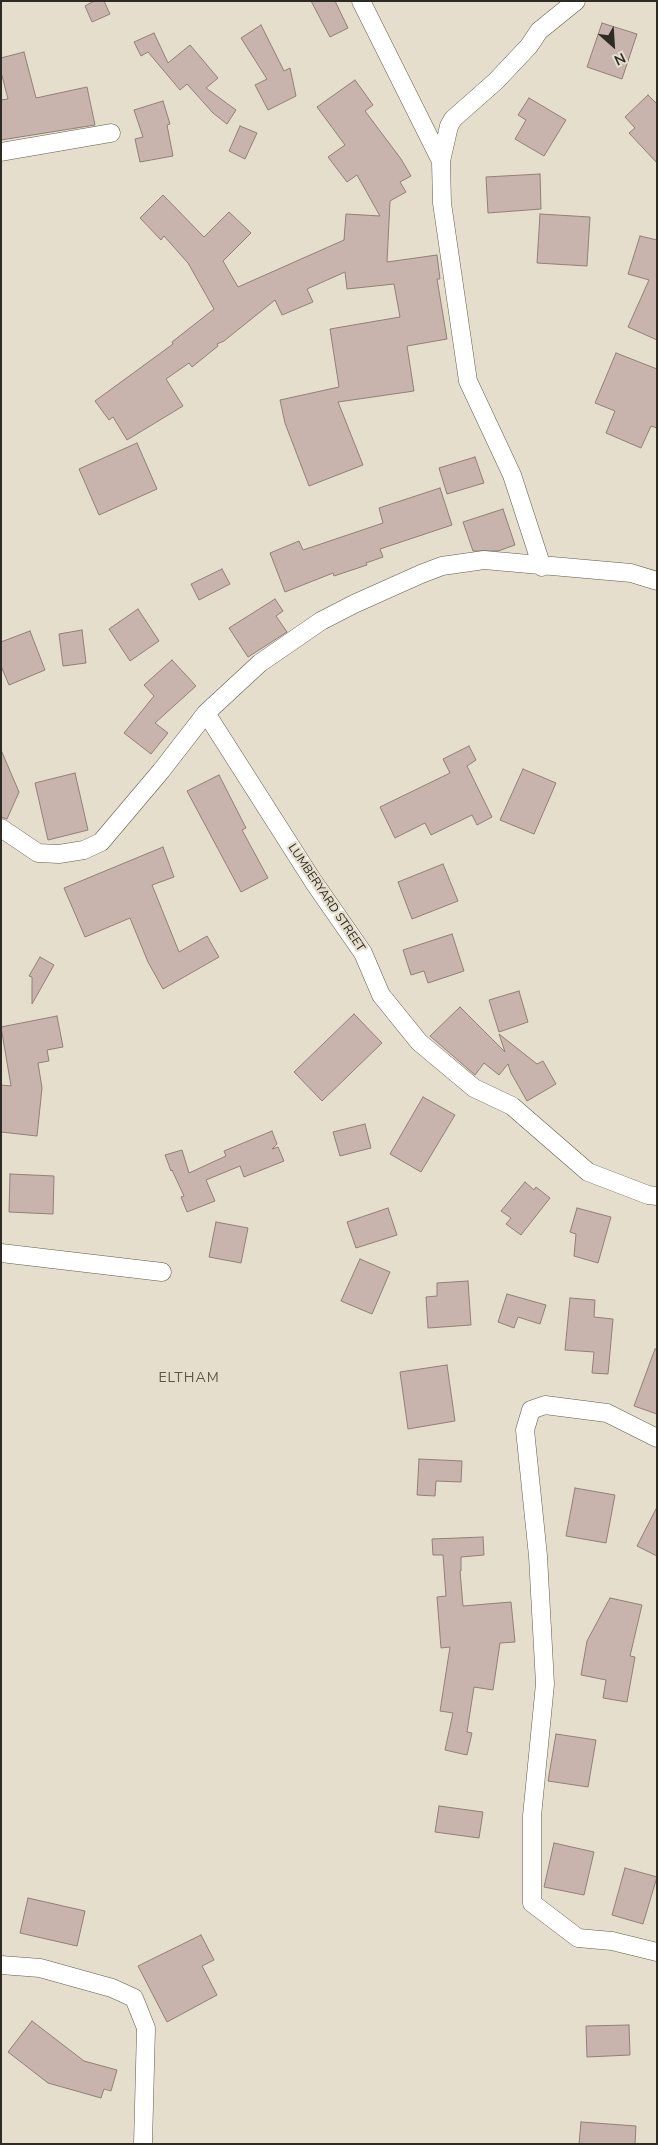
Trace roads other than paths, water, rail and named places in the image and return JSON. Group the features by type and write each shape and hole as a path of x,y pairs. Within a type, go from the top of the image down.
{"street":[{"path":"361,1 441,161"},
{"path":"542,566 512,475 468,381 442,203 441,161 449,126 453,119 496,81 529,46 539,32 576,1"},
{"path":"1,152 111,133"},
{"path":"1,828 38,853 59,854 84,850 101,842 161,771 206,713 260,663 321,621 391,586 442,566 484,560 631,573 657,581"},
{"name":"LUMBERYARD STREET","path":"206,713 313,881 363,954 381,995 419,1042 474,1088 512,1106 588,1172 648,1196 657,1196"},
{"path":"1,1253 162,1272"},
{"path":"657,1438 607,1413 545,1405 531,1410 525,1430 538,1556 545,1684 532,1816 532,1903 578,1938 612,1941 657,1952"},
{"path":"1,1965 40,1968 112,1988 134,1998 146,2028 143,2144"}],"district":[{"name":"ELTHAM","path":"189,1379"}]}
